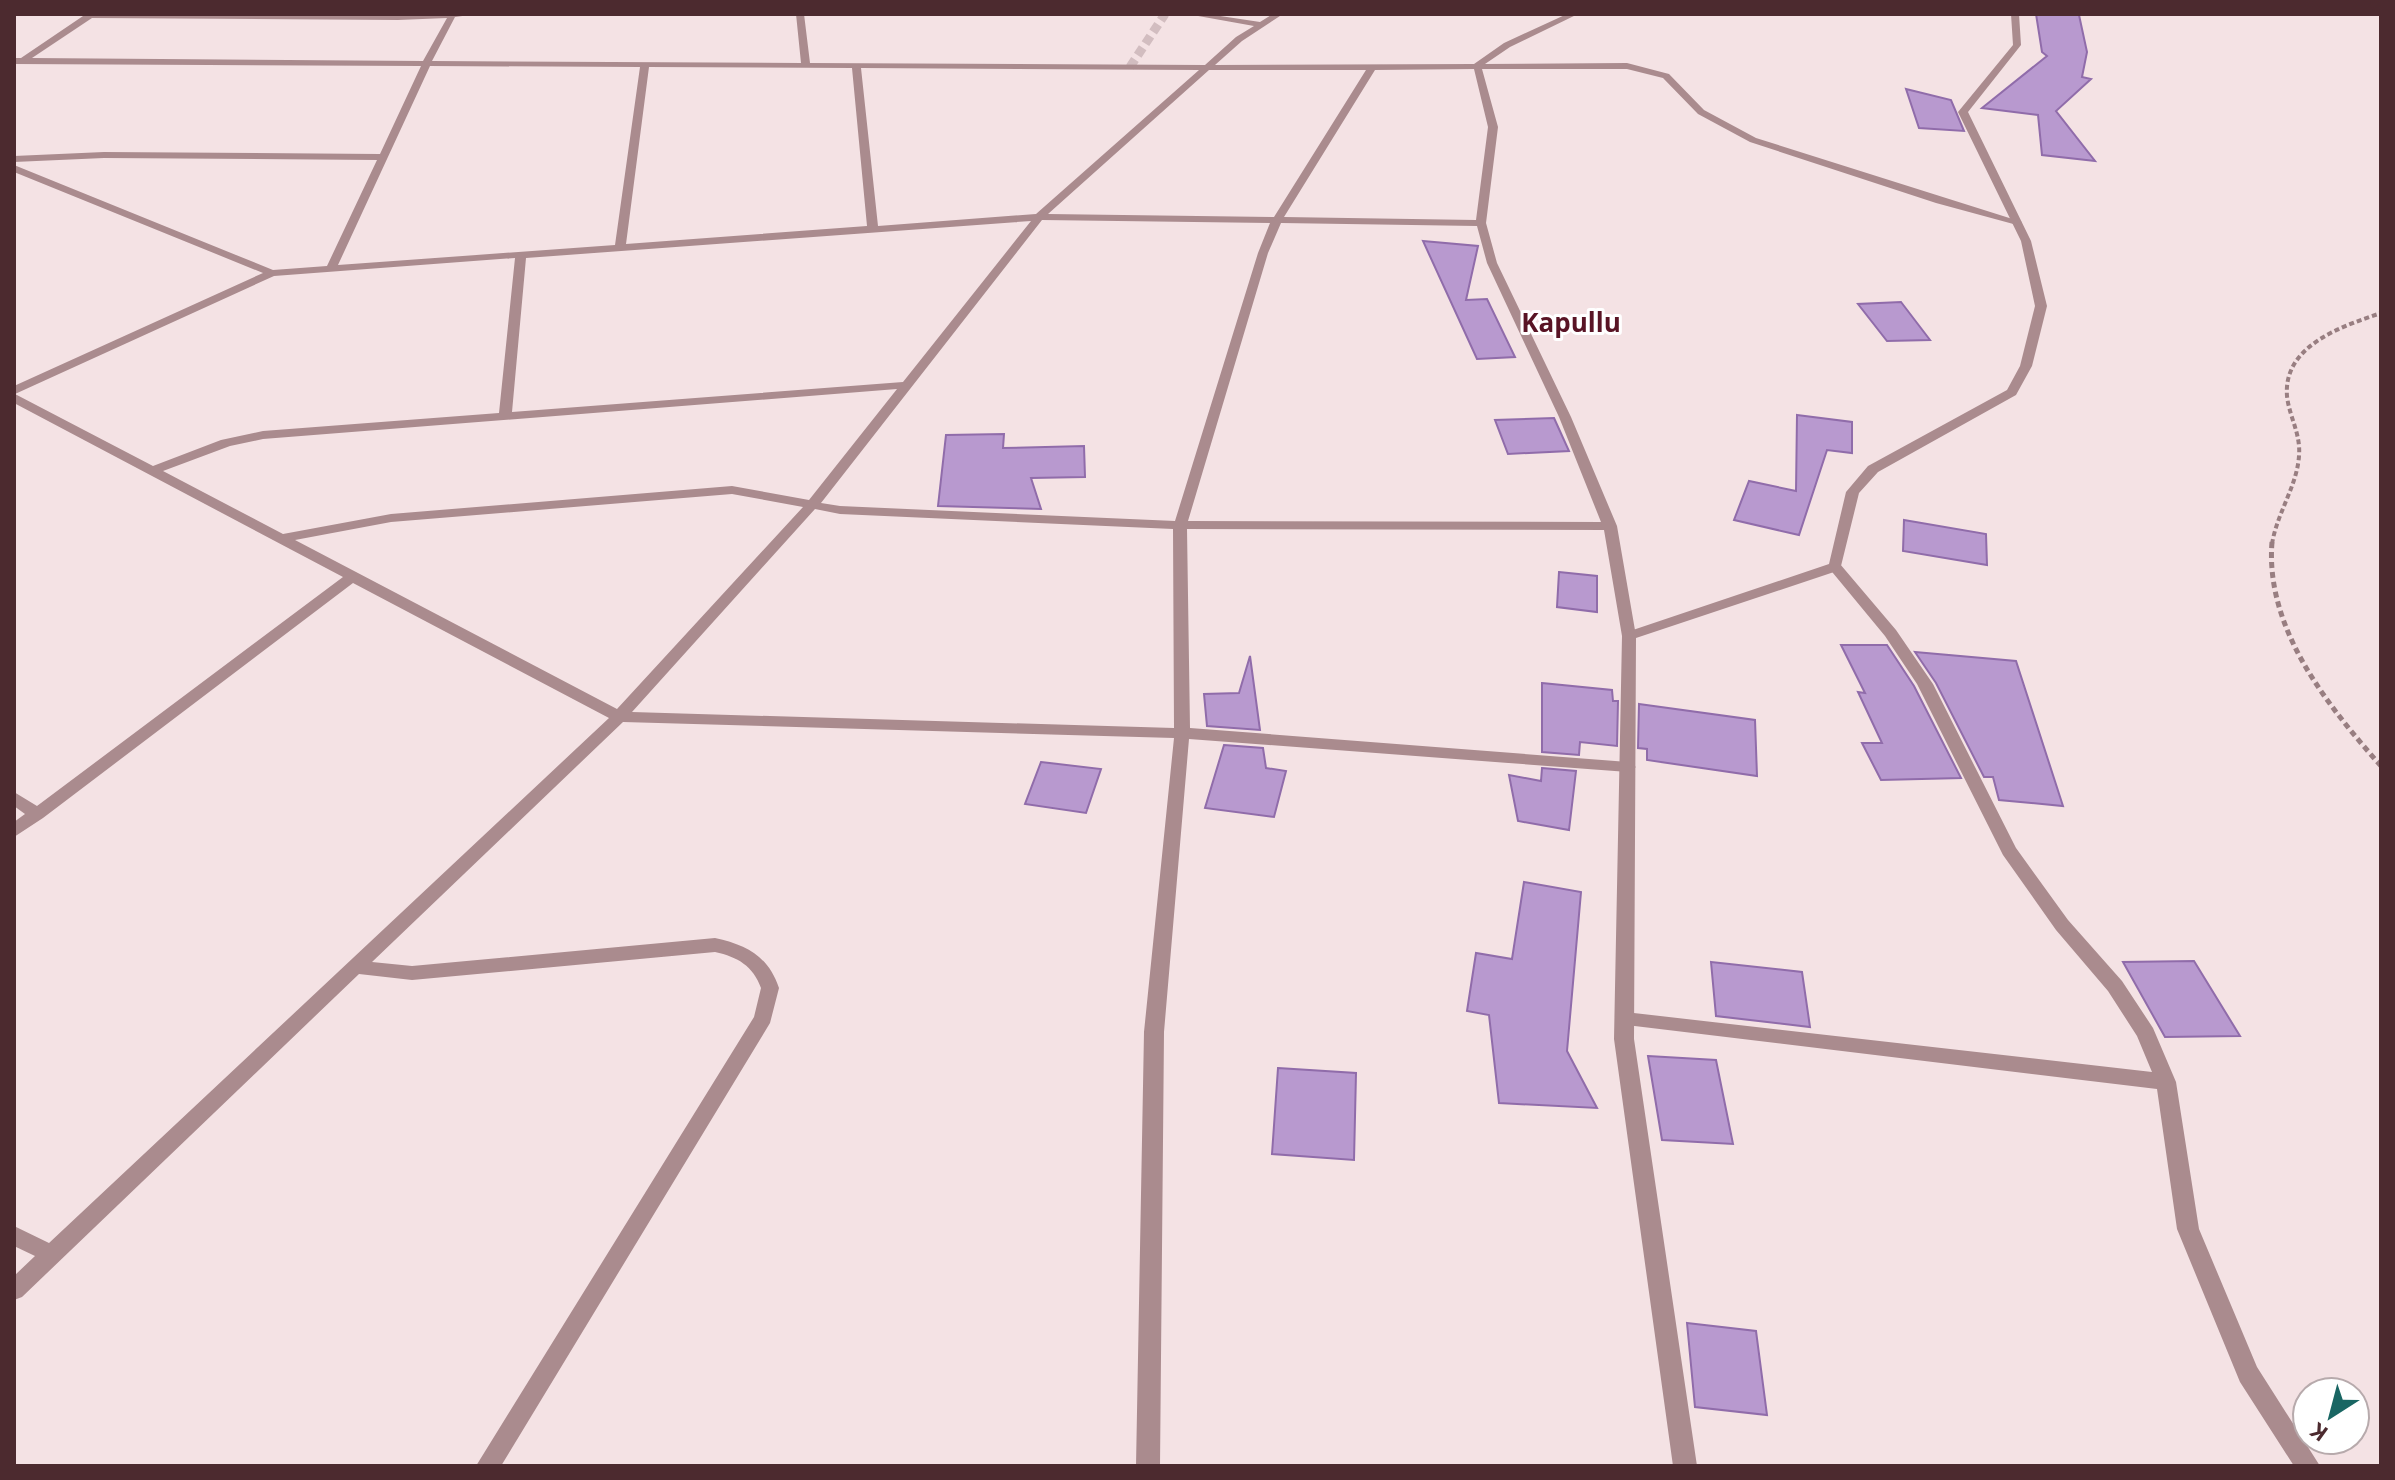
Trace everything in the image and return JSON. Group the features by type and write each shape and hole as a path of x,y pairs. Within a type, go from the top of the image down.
{"street":[{"path":"17,63 91,15 398,18 473,14"},
{"path":"800,14 806,65"},
{"path":"1191,14 1263,25"},
{"path":"14,1290 619,717 814,503 1039,217 1239,39 1279,14"},
{"path":"1477,66 1507,45 1574,14"},
{"path":"1835,567 1853,492 1873,469 2012,392 2019,379 2041,306 2026,241 1963,112 2017,45 2015,14"},
{"path":"331,269 426,63 453,15"},
{"path":"17,63 1205,68 1627,66 1654,71 1669,79 1701,112 1738,133 1927,197 2017,222"},
{"path":"620,247 645,64"},
{"path":"856,65 873,229"},
{"path":"1148,1466 1154,1032 1182,733 1180,525 1263,253 1277,220 1373,66"},
{"path":"1477,66 1493,127 1481,223 1492,263 1565,417 1610,526 1629,636 1624,1039 1685,1466"},
{"path":"14,159 104,155 383,157"},
{"path":"14,168 272,273"},
{"path":"14,391 272,273 1039,217 1481,223"},
{"path":"505,416 521,255"},
{"path":"151,471 226,443 263,435 907,385"},
{"path":"14,398 619,717 1182,733 1628,767"},
{"path":"281,539 391,518 732,490 840,510 1180,525 1610,526"},
{"path":"1629,636 1835,567"},
{"path":"1835,567 1891,633 1925,684 2009,851 2062,925 2132,1009 2146,1033 2166,1082 2188,1229 2248,1374 2308,1466"},
{"path":"14,831 352,577"},
{"path":"14,798 37,814"},
{"path":"355,967 412,973 715,945 746,954 758,962 770,988 763,1018 488,1466"},
{"path":"1625,1019 2166,1082"},
{"path":"14,1235 51,1254"}],"path":[{"path":"2381,313 2327,334 2311,345 2293,368 2287,393 2298,431 2299,459 2271,551 2281,609 2304,661 2355,738 2381,766"}],"building":[{"path":"2036,14 2079,15 2087,52 2082,77 2091,79 2056,111 2095,161 2042,155 2038,115 1982,108 2047,56 2042,52"},
{"path":"1906,89 1951,100 1964,131 1919,128"},
{"path":"1423,241 1478,246 1466,300 1487,299 1515,357 1477,359"},
{"path":"1901,302 1930,340 1887,341 1858,304"},
{"path":"1797,415 1852,422 1852,453 1827,450 1799,535 1734,520 1749,481 1796,491"},
{"path":"1554,418 1569,451 1508,454 1495,420"},
{"path":"1004,434 1003,448 1084,446 1085,477 1031,478 1041,509 938,506 946,435"},
{"path":"1904,520 1986,534 1987,565 1903,551"},
{"path":"1559,572 1597,576 1597,612 1557,607"},
{"path":"1841,645 1887,645 1914,686 1961,778 1881,780 1862,743 1882,743 1858,692 1865,693"},
{"path":"1915,652 2016,661 2063,806 1999,800 1993,777 1984,777 1936,683"},
{"path":"1250,656 1260,730 1207,726 1204,694 1239,693"},
{"path":"1542,683 1612,690 1613,701 1618,701 1617,746 1580,742 1579,755 1542,752"},
{"path":"1639,704 1755,720 1757,776 1647,760 1647,749 1638,748"},
{"path":"1224,745 1263,748 1266,768 1286,771 1274,817 1205,808"},
{"path":"1041,762 1101,769 1086,813 1025,804"},
{"path":"1542,768 1576,771 1569,830 1518,821 1509,775 1541,781"},
{"path":"1524,882 1581,892 1567,1051 1597,1108 1499,1103 1489,1015 1467,1011 1476,953 1512,959"},
{"path":"2194,961 2240,1036 2165,1037 2123,962"},
{"path":"1711,962 1802,972 1810,1027 1716,1016"},
{"path":"1648,1056 1716,1060 1733,1144 1662,1140"},
{"path":"1278,1068 1356,1073 1354,1160 1272,1154"},
{"path":"1687,1323 1756,1331 1767,1415 1695,1407"}],"tunnel":[{"path":"1130,67 1165,14"}],"district":[{"name":"Kapullu","path":"1571,322"}]}
